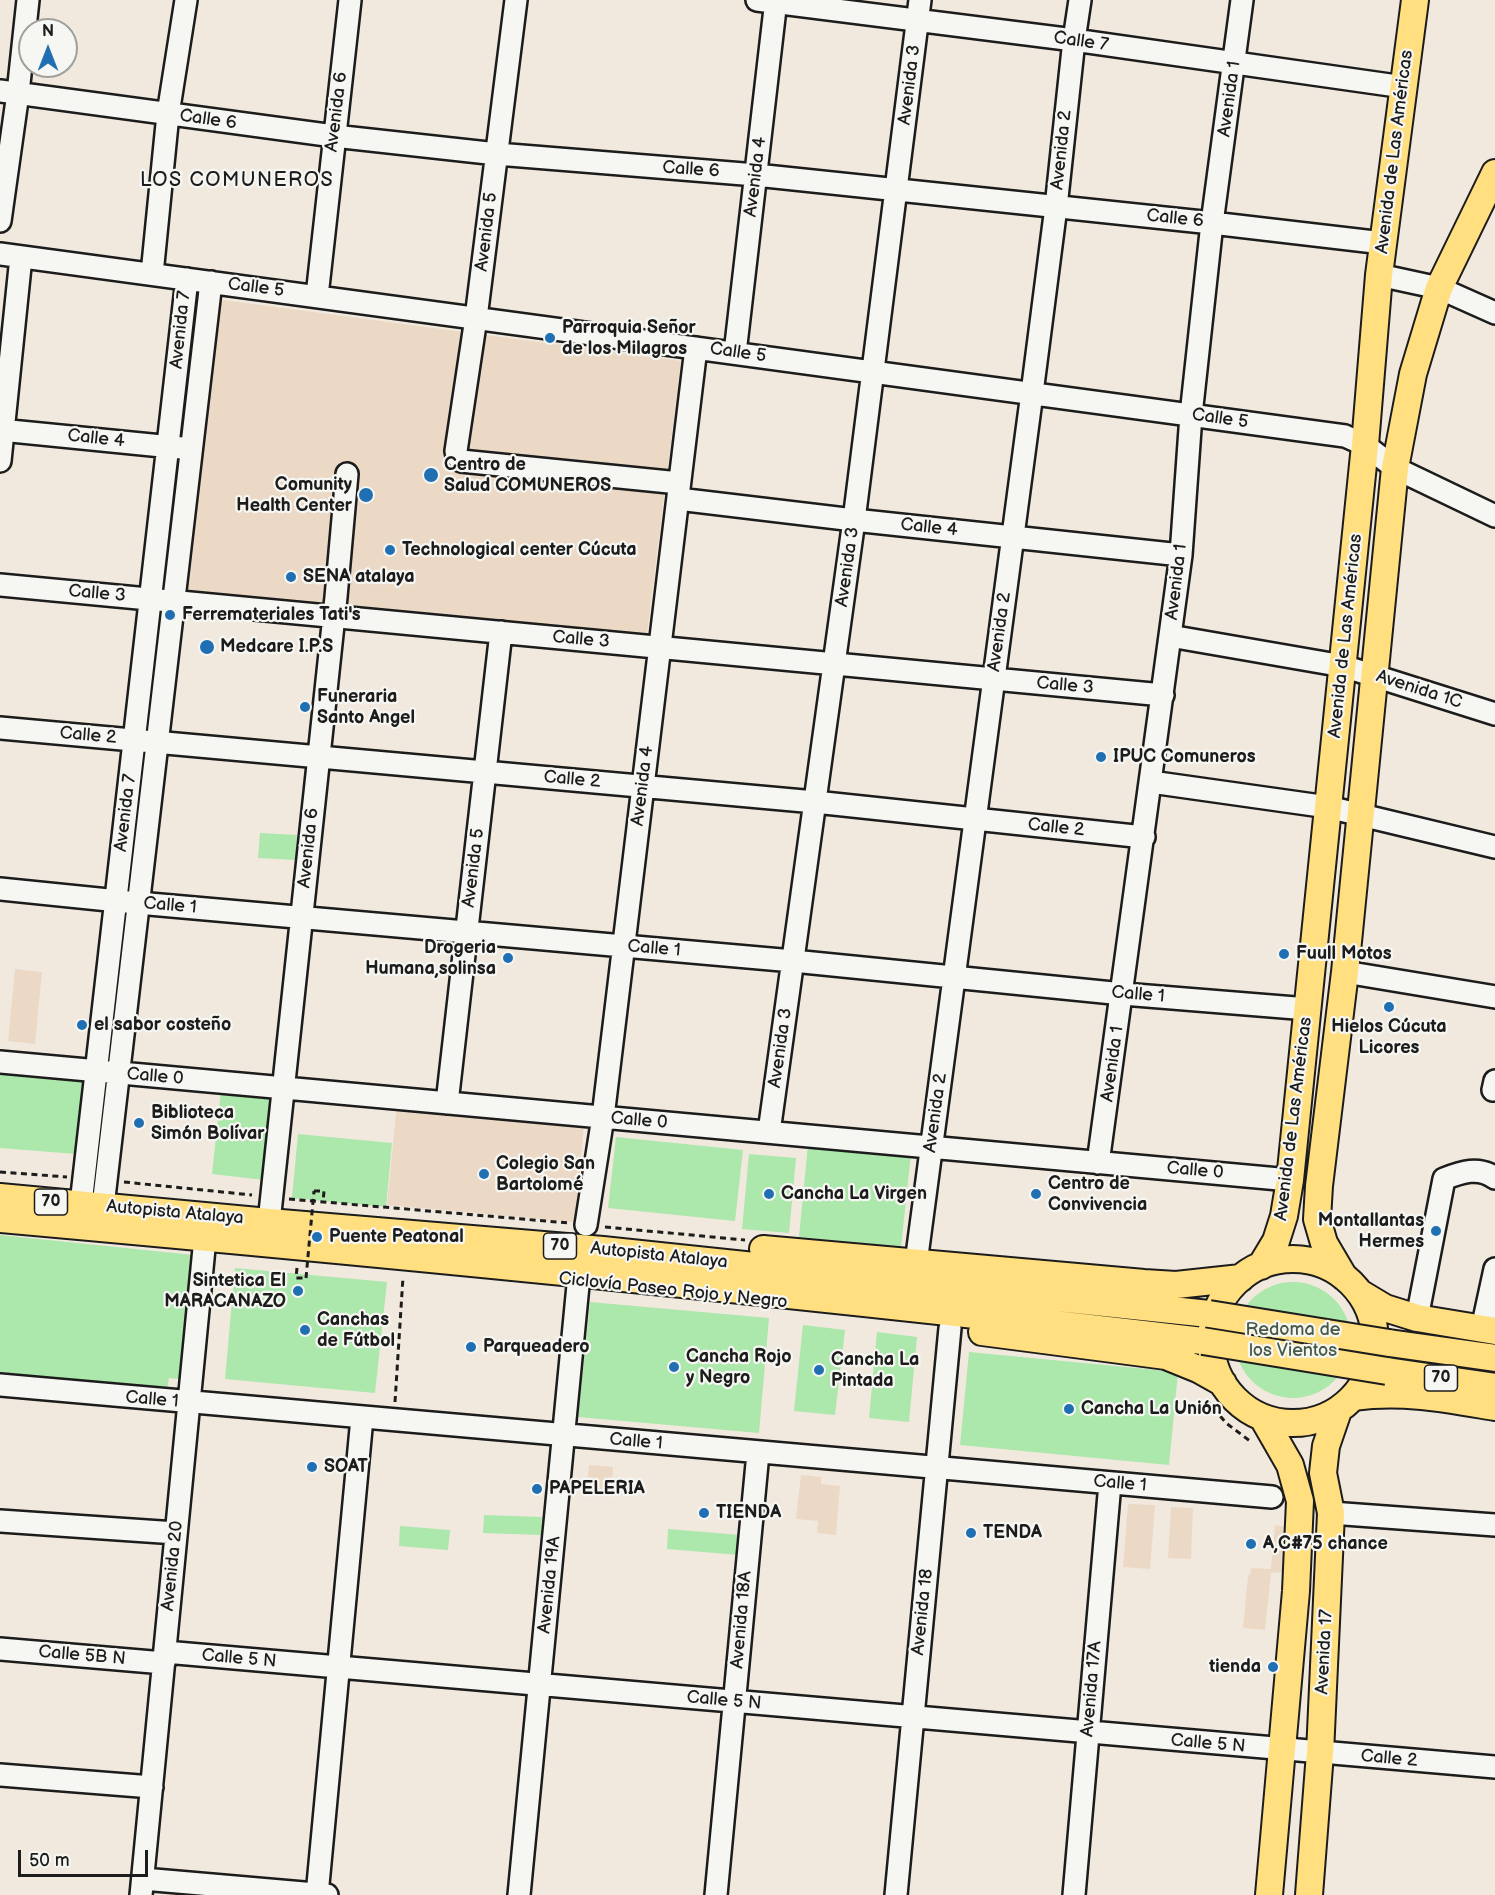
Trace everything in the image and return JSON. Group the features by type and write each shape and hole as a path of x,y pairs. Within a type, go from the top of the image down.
{"main road":[{"name":"Avenida de Las Américas","path":"1251,1272 1276,1241 1284,1216 1290,1180 1365,445 1379,275 1414,0"},
{"name":"Avenida de Las Américas","path":"1352,1285 1324,1243 1317,1219 1322,1158 1345,972 1395,468 1413,374 1439,288 1495,173"},
{"name":"Autopista Atalaya","path":"0,1197 92,1205 270,1210 643,1254 1209,1314 1495,1358"},
{"name":"Autopista Atalaya","path":"0,1220 952,1311 1203,1341 1495,1387"},
{"path":"643,1254 730,1246 1176,1285 1251,1272 1282,1260 1304,1260 1325,1266 1385,1308 1417,1318 1489,1330"},
{"path":"1212,1388 1215,1366 1211,1347 1212,1328 1218,1309 1227,1292 1251,1272"},
{"path":"627,1280 663,1296 950,1328 1166,1356 1198,1369 1212,1388 1233,1398 1263,1418 1288,1423 1314,1421 1346,1404 1379,1394 1405,1394 1495,1407"},
{"path":"1346,1404 1367,1379 1375,1357 1376,1324 1352,1285"},
{"name":"Avenida 17","path":"1309,1895 1320,1753 1331,1513 1323,1473 1326,1446 1346,1404"},
{"name":"Avenida 17","path":"1263,1418 1290,1465 1300,1501 1296,1591 1269,1895"}],"street":[{"path":"0,221 9,92 28,0"},
{"path":"152,274 168,114 186,0"},
{"name":"Avenida 6","path":"318,296 350,0"},
{"name":"Avenida 5","path":"461,461 456,451 476,318 516,0"},
{"name":"Avenida 3","path":"769,1132 854,520 920,0"},
{"name":"Avenida 2","path":"916,1263 1032,393 1080,0"},
{"name":"Avenida 1","path":"1098,1162 1123,994 1181,555 1191,415 1212,223 1242,0"},
{"name":"Calle 7","path":"770,1 918,22 1074,40 1404,87"},
{"name":"Avenida 4","path":"735,353 756,175 770,1"},
{"name":"Calle 6","path":"9,92 334,136 497,154 756,175 1383,243"},
{"name":"Calle 5","path":"0,254 1345,436 1365,445 1395,468 1495,516"},
{"path":"0,462 21,256"},
{"path":"1379,275 1439,288 1495,313"},
{"name":"Avenida 7","path":"92,1205 84,1178 187,279"},
{"name":"Avenida 7","path":"92,1205 106,1180 211,282"},
{"name":"Avenida 4","path":"586,1225 603,1117 696,348"},
{"name":"Calle 4","path":"2,430 191,449"},
{"name":"Calle 4","path":"461,461 678,491 854,520 1181,555"},
{"name":"Avenida 6","path":"270,1210 348,474"},
{"name":"Calle 3","path":"0,585 1162,695"},
{"name":"Avenida 5","path":"447,1103 501,632"},
{"name":"Avenida 1C","path":"1170,636 1343,666 1495,714"},
{"name":"Calle 2","path":"0,728 815,802 1144,837"},
{"path":"1151,782 1328,807 1495,847"},
{"name":"Calle 1","path":"0,889 793,961 1123,994 1308,1009"},
{"path":"1345,972 1495,997"},
{"name":"Calle 0","path":"0,1062 1279,1179"},
{"path":"1417,1318 1444,1179 1462,1171 1476,1171 1495,1178"},
{"name":"Avenida 20","path":"142,1887 205,1238"},
{"path":"1489,1330 1495,1269"},
{"name":"Avenida 19A","path":"519,1895 579,1275"},
{"name":"Avenida 18","path":"896,1895 950,1328"},
{"name":"Calle 1","path":"0,1386 1272,1497"},
{"path":"142,1887 320,1895 363,1418"},
{"name":"Avenida 18A","path":"716,1895 758,1453"},
{"name":"Avenida 17A","path":"1074,1895 1110,1484"},
{"path":"1331,1513 1495,1525"},
{"path":"0,1521 176,1533"},
{"name":"Calle 5B N","path":"0,1649 164,1658"},
{"name":"Calle 5 N","path":"164,1658 339,1668 1282,1750"},
{"name":"Calle 2","path":"1282,1750 1495,1767"},
{"path":"0,1775 152,1787"}],"path":[{"path":"0,1172 84,1178"},
{"path":"106,1180 270,1210 586,1225 754,1241"},
{"path":"296,1278 306,1278 314,1191 324,1191"},
{"path":"393,1421 404,1257"},
{"path":"297,1264 309,1266"},
{"path":"1212,1388 1226,1423 1252,1442"}],"shaded area":[{"name":"Centro de Salud COMUNEROS","path":"216,299 681,361 647,634 181,590"},
{"path":"15,969 42,972 35,1044 8,1041"},
{"name":"Colegio San Bartolomé","path":"397,1104 584,1124 575,1222 387,1205"},
{"path":"589,1465 613,1467 611,1494 586,1492"},
{"path":"801,1475 821,1477 821,1484 840,1486 836,1535 817,1533 818,1521 796,1519"},
{"path":"1128,1504 1155,1505 1150,1569 1123,1567"},
{"path":"1171,1507 1193,1508 1191,1559 1168,1558"},
{"path":"1275,1525 1287,1527 1285,1572 1271,1573 1265,1630 1243,1628 1248,1575 1250,1575 1251,1568 1271,1569"}],"green space":[{"path":"260,833 297,835 296,860 258,858"},
{"path":"0,1073 82,1080 76,1154 0,1148"},
{"path":"221,1091 276,1095 264,1180 212,1174"},
{"path":"298,1134 392,1143 386,1207 292,1198"},
{"path":"616,1137 743,1150 735,1221 608,1208"},
{"path":"808,1144 911,1154 901,1247 799,1237"},
{"name":"Cancha La Virgen","path":"749,1154 796,1158 789,1233 742,1229"},
{"path":"0,1235 203,1256 187,1380 169,1378 167,1391 0,1372"},
{"name":"Canchas de Fútbol","path":"235,1268 387,1282 375,1393 225,1379"},
{"name":"Redoma de los Vientos","path":"1293,1282 1315,1287 1334,1299 1346,1318 1351,1340 1346,1362 1334,1381 1315,1393 1293,1398 1271,1393 1252,1381 1240,1362 1235,1340 1240,1318 1252,1299 1271,1287"},
{"name":"Cancha Rojo y Negro","path":"590,1302 769,1318 759,1433 578,1417"},
{"name":"Cancha La Pintada","path":"803,1325 845,1330 835,1415 794,1411"},
{"name":"Cancha La Pintada","path":"877,1332 917,1337 909,1422 869,1418"},
{"name":"Cancha La Unión","path":"969,1352 1178,1372 1169,1465 960,1445"},
{"path":"484,1515 542,1517 541,1535 483,1533"},
{"path":"400,1526 450,1530 448,1550 399,1546"},
{"path":"668,1529 740,1535 739,1555 667,1549"}],"place":[{"name":"Parroquia Señor de los Milagros","path":"550,338"},
{"name":"Centro de Salud COMUNEROS","path":"431,475"},
{"name":"Comunity Health Center","path":"366,495"},
{"name":"Technological center Cúcuta","path":"390,550"},
{"name":"SENA atalaya","path":"291,577"},
{"name":"Ferremateriales Tati's","path":"170,615"},
{"name":"Medcare I.P.S","path":"207,647"},
{"name":"Funeraria Santo Angel","path":"305,707"},
{"name":"IPUC Comuneros","path":"1101,757"},
{"name":"Fuull Motos","path":"1284,954"},
{"name":"Drogeria Humana,solinsa","path":"508,958"},
{"name":"Hielos Cúcuta Licores","path":"1389,1007"},
{"name":"el sabor costeño","path":"82,1025"},
{"name":"Biblioteca Simón Bolívar","path":"139,1123"},
{"name":"Colegio San Bartolomé","path":"484,1174"},
{"name":"Cancha La Virgen","path":"769,1194"},
{"name":"Centro de Convivencia","path":"1036,1194"},
{"name":"Montallantas Hermes","path":"1436,1231"},
{"name":"Puente Peatonal","path":"317,1237"},
{"name":"Sintetica El MARACANAZO","path":"298,1291"},
{"name":"Canchas de Fútbol","path":"305,1330"},
{"name":"Parqueadero","path":"471,1347"},
{"name":"Cancha Rojo y Negro","path":"674,1367"},
{"name":"Cancha La Pintada","path":"819,1370"},
{"name":"Cancha La Unión","path":"1069,1409"},
{"name":"SOAT","path":"312,1467"},
{"name":"PAPELERIA","path":"537,1489"},
{"name":"TIENDA","path":"704,1513"},
{"name":"TENDA","path":"971,1533"},
{"name":"A,C#75 chance","path":"1251,1544"},
{"name":"tienda","path":"1273,1667"}],"district":[{"name":"LOS COMUNEROS","path":"237,181"}]}
